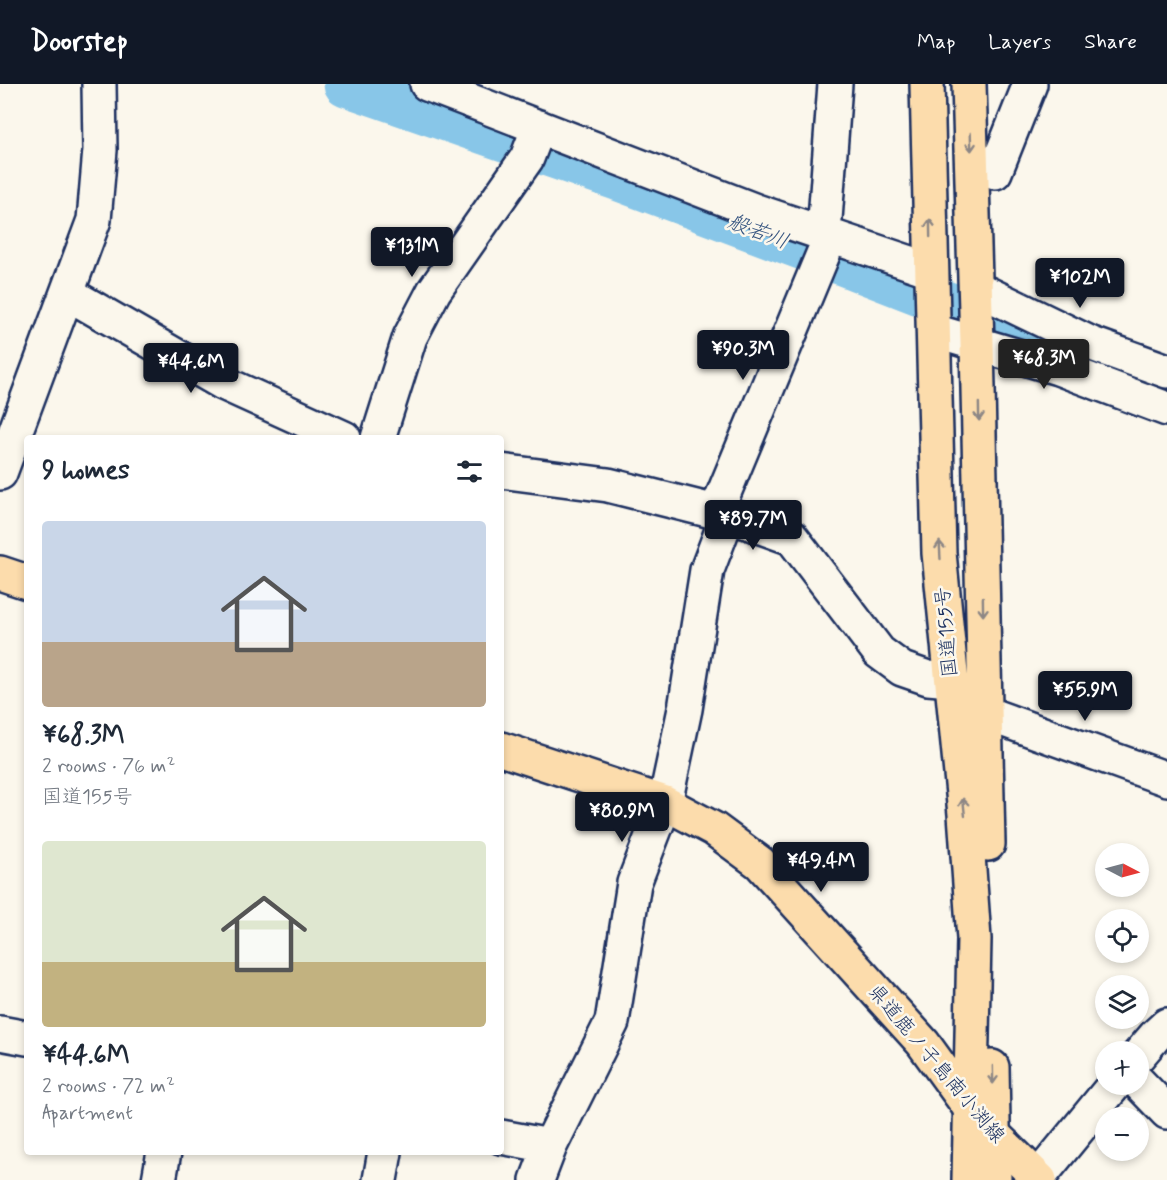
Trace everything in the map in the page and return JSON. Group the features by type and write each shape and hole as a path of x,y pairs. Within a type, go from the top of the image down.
{"main road":[{"name":"国道155号","path":"927,84 939,553 975,939 969,1180"},
{"name":"国道155号","path":"969,84 976,294 994,1180"},
{"path":"0,573 24,581"},
{"name":"県道鹿ノ子島南小渕線","path":"504,750 665,803 714,829 760,863 923,1043 970,1108 1039,1179"}],"street":[{"path":"0,472 94,220 99,150 99,84"},
{"path":"427,84 534,140 756,211 932,301 977,338 1167,409"},
{"path":"537,1180 550,1146 612,1022 634,883 665,803 685,709 707,570 722,513 825,246 835,84"},
{"path":"995,172 1030,84"},
{"path":"379,435 410,338 434,291 534,140"},
{"path":"67,294 223,383 337,435"},
{"path":"976,294 1092,344 1167,370"},
{"path":"504,471 608,485 722,513 792,538 879,652 902,669 928,678 951,680"},
{"path":"985,713 1167,779"},
{"path":"1149,1043 1167,1025"},
{"path":"0,1033 24,1037"},
{"path":"1149,1093 1167,1112"},
{"path":"1039,1179 1106,1095"},
{"path":"504,1138 550,1146"},
{"path":"159,1180 163,1155"},
{"path":"380,1180 384,1155"}],"waterway":[{"name":"般若川","path":"346,84 614,177 1167,389"}]}
